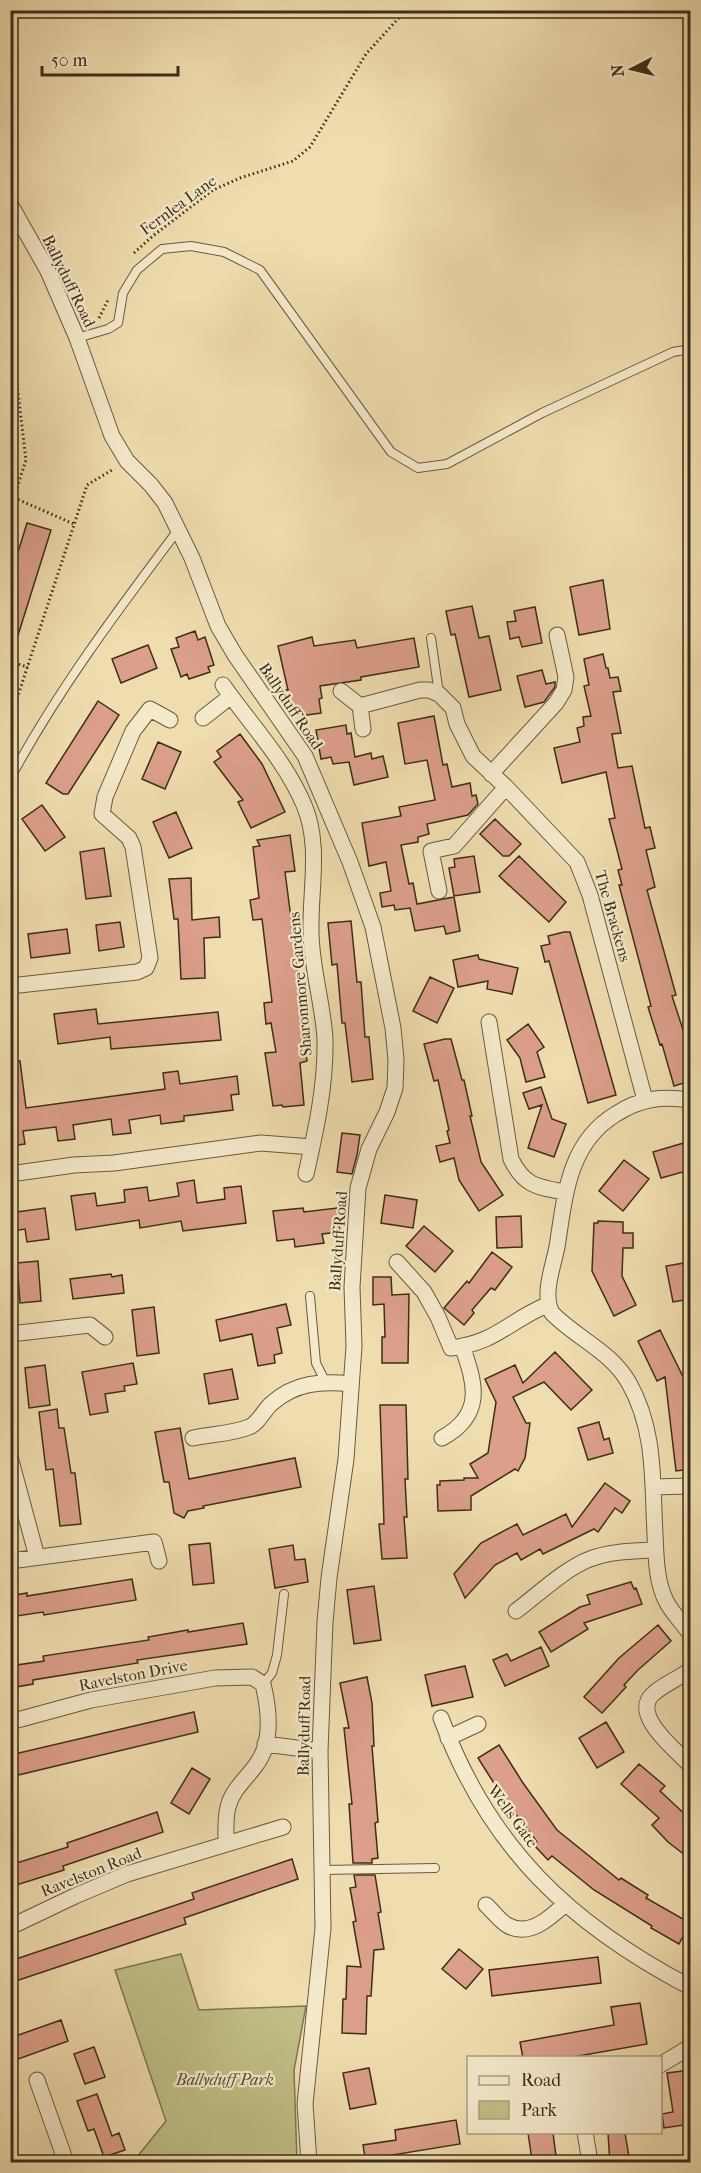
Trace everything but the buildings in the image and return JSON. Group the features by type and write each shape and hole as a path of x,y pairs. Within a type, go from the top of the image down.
{"street":[{"name":"Ballyduff Road","path":"10,204 48,271 77,338 112,436 127,461 165,503 192,558 218,626 235,655 304,756 350,862 373,927 393,1029 396,1060 395,1088 387,1112 369,1149 358,1188 352,1287 354,1346 346,1459 325,1622 320,1752 323,1928 305,2104 309,2163"},
{"path":"491,774 556,703 564,690 566,677 557,635"},
{"name":"Sharonmore Gardens","path":"203,718 227,690 286,769 304,805 312,836 315,853 311,934 325,1037 325,1068 306,1174"},
{"path":"360,706 420,690 429,690 439,694"},
{"path":"341,691 360,706 363,729"},
{"name":"The Brackens","path":"439,694 453,708 457,724 473,756 506,787 576,862 584,876 645,1100"},
{"path":"10,986 137,972 146,968 150,958 133,847 129,838 102,814 105,797 133,731 150,709 170,720"},
{"path":"439,891 431,851 454,846 506,787"},
{"path":"489,1022 511,1159 518,1173 529,1183 565,1192"},
{"path":"690,1100 666,1098 645,1100 609,1118 590,1136 578,1155 565,1192 552,1277 547,1295 548,1305 560,1322 610,1359 628,1381 642,1410 649,1434 655,1550 660,1586 666,1602 690,1634"},
{"path":"10,1174 74,1165 114,1163 261,1143 312,1147"},
{"path":"397,1262 424,1292 451,1348 480,1342 498,1334 535,1310 548,1305"},
{"path":"10,1334 90,1325 105,1337"},
{"path":"442,1438 456,1431 465,1421 473,1403 473,1387 462,1346"},
{"path":"193,1438 251,1427 272,1403 289,1392 325,1381 351,1384"},
{"path":"10,1457 37,1557"},
{"path":"653,1487 690,1486"},
{"path":"10,1561 154,1542 159,1561"},
{"path":"516,1611 573,1568 589,1559 616,1553 655,1550"},
{"path":"690,1670 653,1694 647,1702 646,1713 650,1723 690,1765"},
{"name":"Ravelston Drive","path":"10,1722 91,1701 216,1678 252,1677 262,1684"},
{"path":"226,1844 227,1808 232,1795 259,1762 265,1744 268,1703 262,1684"},
{"name":"Wells Gate","path":"441,1718 476,1797 497,1829 538,1879 565,1904 615,1942 654,1968 690,1987"},
{"path":"448,1738 478,1724"},
{"path":"265,1744 320,1752"},
{"name":"Ravelston Road","path":"10,1927 127,1874 283,1827"},
{"path":"486,1905 507,1925 521,1929 537,1927 565,1904"},
{"path":"662,2065 690,2048"},
{"path":"37,2080 66,2163"},
{"path":"585,2134 590,2163"}],"lane":[{"path":"77,338 108,329 118,323 123,293 137,270 162,249 191,246 224,252 260,270 391,452 418,468 447,464 542,413 673,352 690,349"},
{"path":"10,780 36,732 64,689 178,530"},
{"path":"431,638 439,694"},
{"path":"310,1296 316,1364 325,1381"},
{"path":"262,1684 272,1672 277,1655 284,1594"},
{"path":"323,1870 435,1868"}],"path":[{"name":"Fernlea Lane","path":"130,257 154,235 213,190 240,178 293,161 310,147 366,54 406,10"},
{"path":"77,338 97,321 110,294"},
{"path":"10,345 13,351 26,460 12,497 10,509"},
{"path":"10,720 87,485 127,461"},
{"path":"12,497 74,524"},
{"path":"10,662 28,667"}],"green space":[{"name":"Ballyduff Park","path":"181,1954 199,2010 306,2006 294,2070 297,2162 133,2162 166,2121 115,1970"}]}
